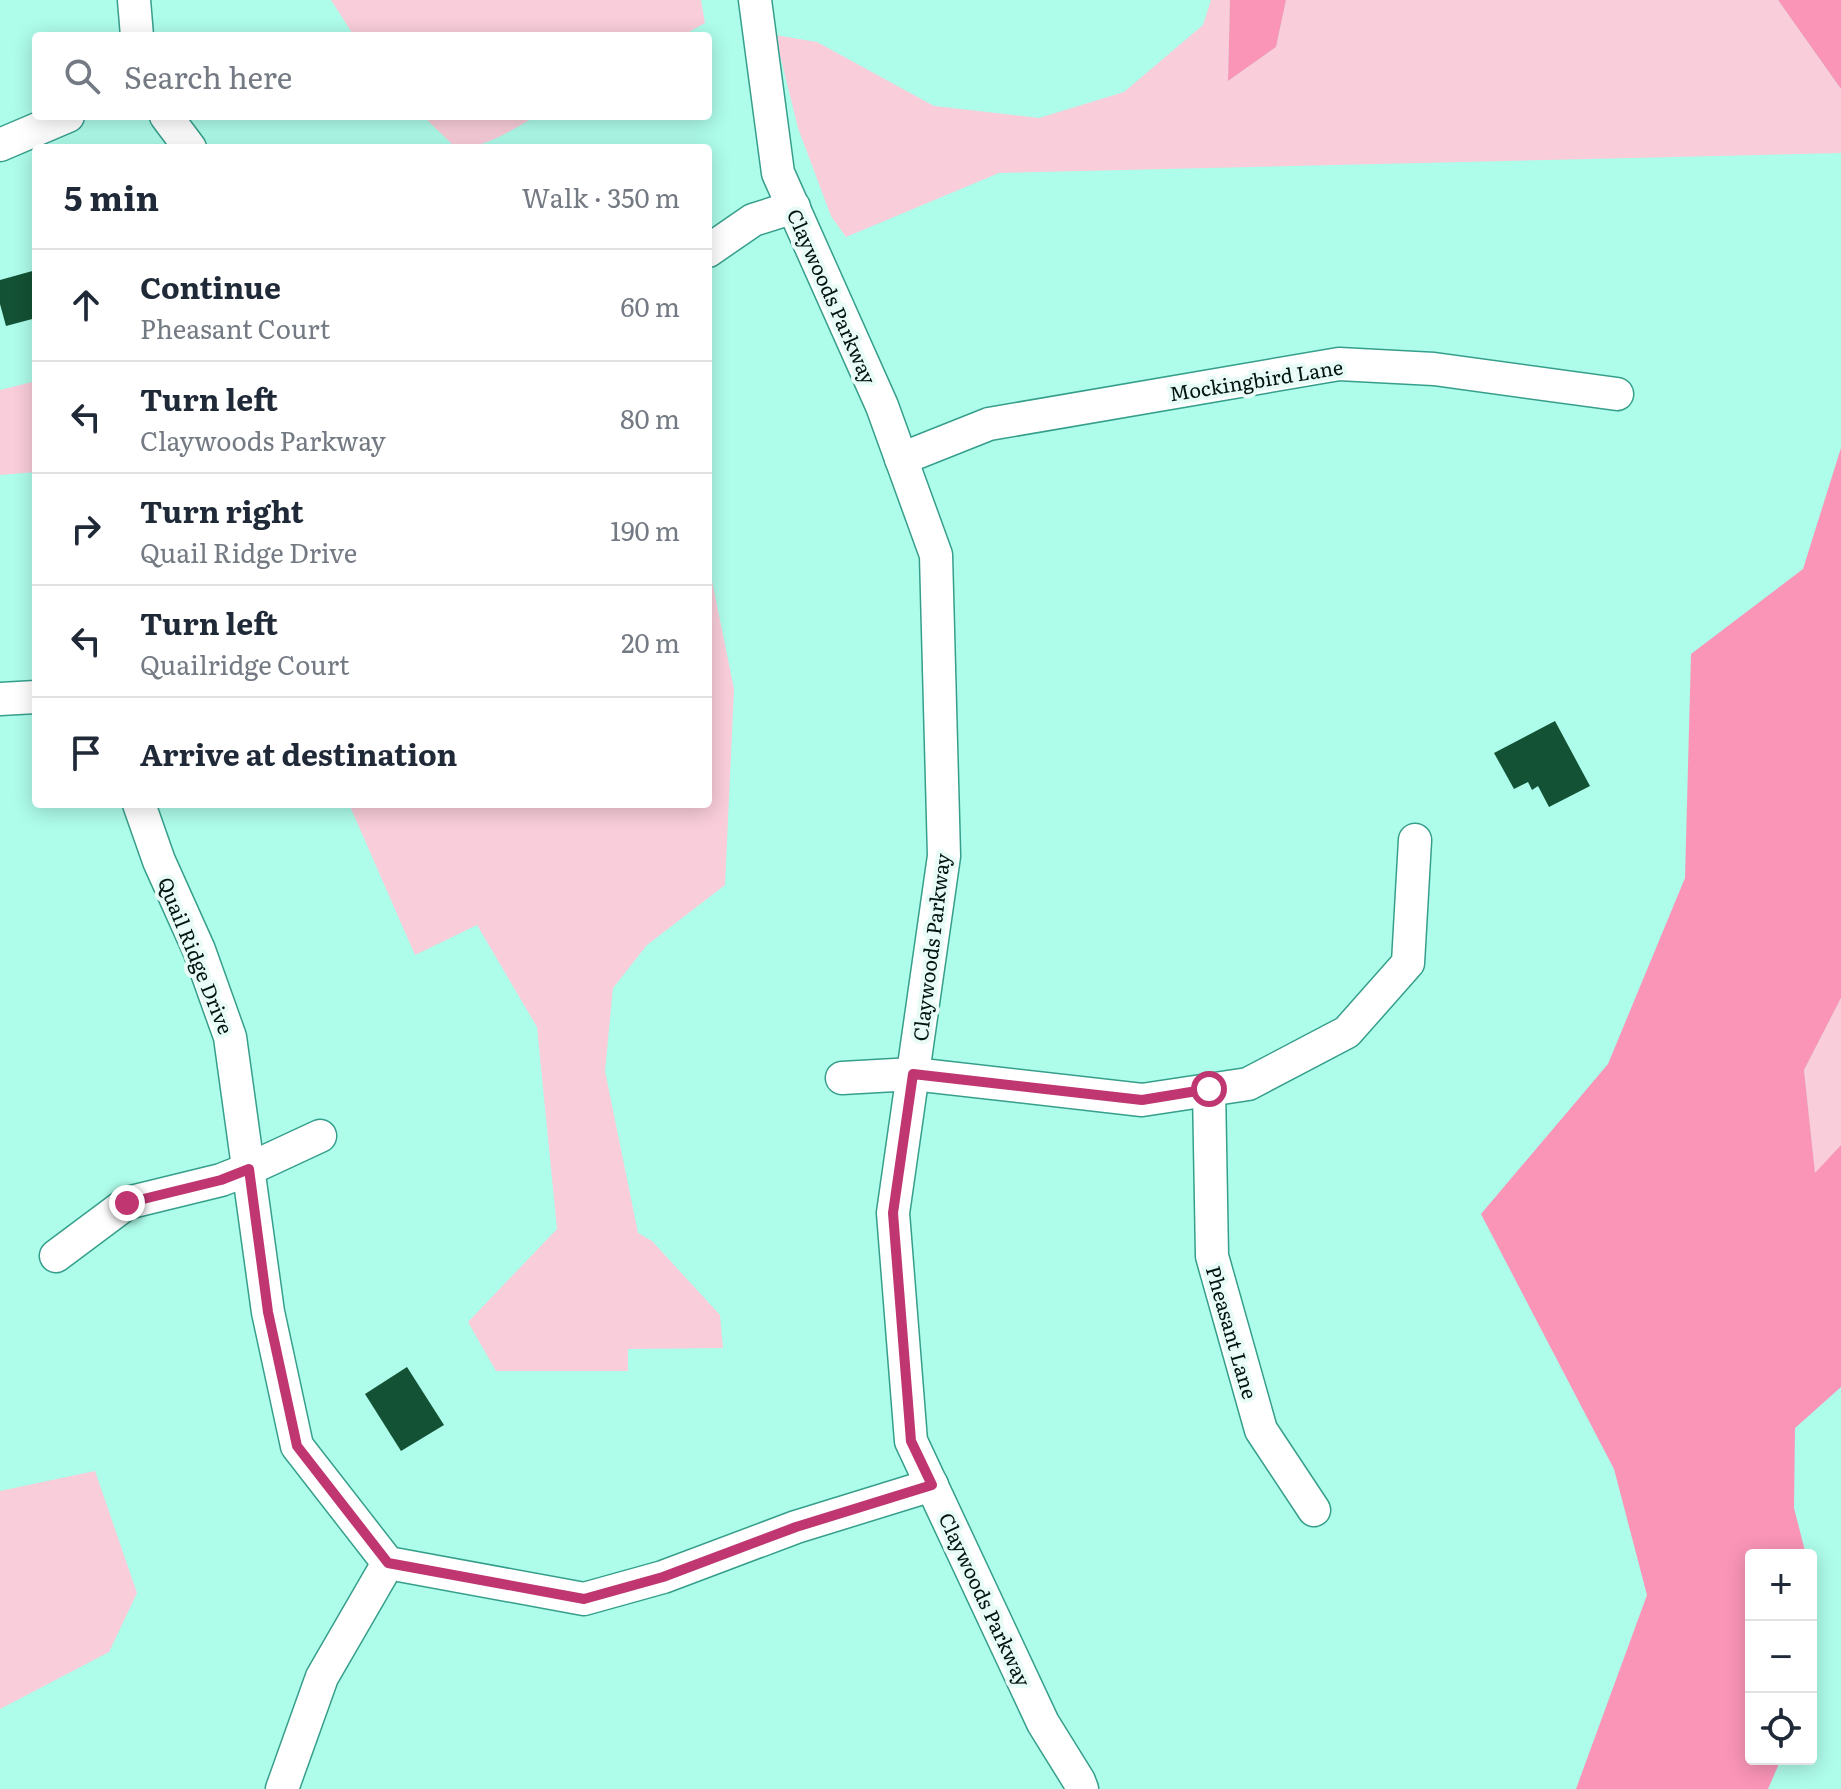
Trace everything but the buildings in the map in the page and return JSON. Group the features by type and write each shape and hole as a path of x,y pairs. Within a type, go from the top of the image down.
{"street":[{"path":"134,0 137,32"},
{"name":"Claywoods Parkway","path":"755,0 778,173 882,406 936,555 944,856 893,1213 911,1441 1043,1723 1082,1789"},
{"path":"0,145 59,120"},
{"path":"169,120 187,144"},
{"path":"712,248 753,220 794,207"},
{"name":"Mockingbird Lane","path":"901,459 989,424 1339,364 1434,369 1617,394"},
{"path":"0,699 32,697"},
{"name":"Quail Ridge Drive","path":"140,808 159,861 199,950 230,1037 268,1312 297,1446 388,1563"},
{"path":"842,1078 913,1074 1142,1100 1248,1084 1347,1032 1408,963 1415,840"},
{"name":"Pheasant Lane","path":"1209,1089 1212,1256 1261,1430 1314,1510"},
{"path":"56,1256 127,1203 221,1180 320,1136"},
{"path":"282,1789 322,1677 388,1563 584,1599 663,1577 796,1527 932,1485"}],"shaded area":[{"path":"331,0 701,0 705,23 689,32 351,32"},
{"path":"1211,0 1230,0 1228,81 1276,47 1286,0 1778,0 1841,89 1841,153 999,173 846,237 831,216 798,128 775,35 817,42 934,106 1039,118 1124,92 1203,25"},
{"path":"1230,0 1286,0 1276,47 1228,81"},
{"path":"1778,0 1841,0 1841,89"},
{"path":"427,120 529,120 488,142 452,144"},
{"path":"32,382 32,472 0,475 0,390"},
{"path":"1841,448 1841,998 1804,1070 1815,1173 1841,1145 1841,1387 1795,1428 1794,1508 1804,1549 1745,1549 1745,1765 1778,1765 1768,1789 1576,1789 1647,1595 1614,1469 1481,1214 1608,1064 1685,878 1691,654 1803,569"},
{"path":"712,581 734,689 725,885 647,945 613,988 605,1071 638,1233 652,1241 720,1315 723,1348 628,1349 628,1371 496,1371 468,1322 557,1229 537,1027 477,925 415,955 351,808 712,808"},
{"path":"1841,998 1841,1145 1815,1174 1804,1070"},
{"path":"95,1471 137,1593 109,1652 0,1709 0,1491"}],"route":[{"path":"127,1203 221,1180 249,1169 268,1312 297,1446 388,1563 584,1599 663,1577 796,1527 932,1485 911,1441 893,1213 913,1074 1142,1100 1209,1089"}]}
